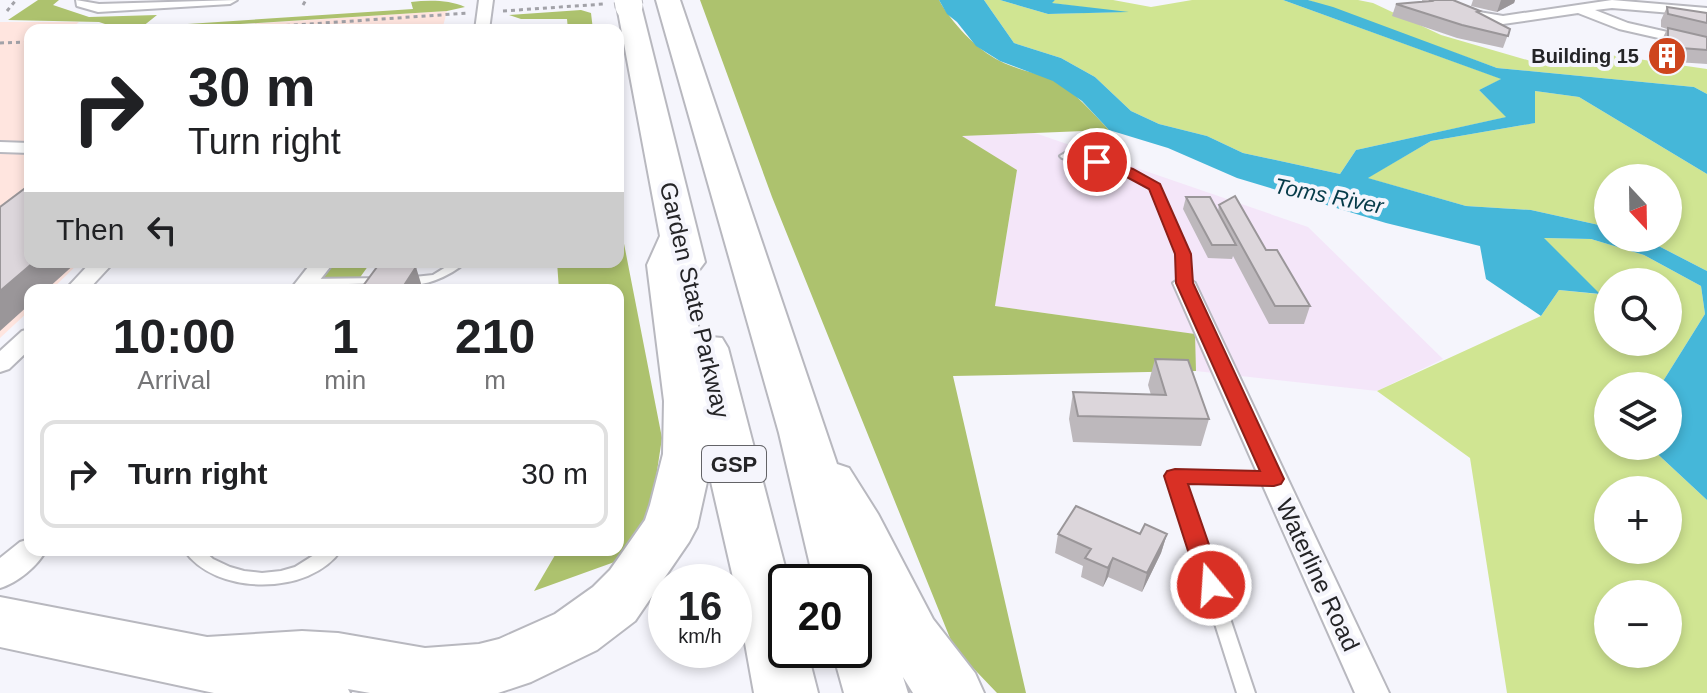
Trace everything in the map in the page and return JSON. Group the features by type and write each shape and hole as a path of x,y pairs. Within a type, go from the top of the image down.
{"highway":[{"path":"669,2 803,433 838,564"},
{"name":"Garden State Parkway","path":"620,3 679,236 786,693"},
{"path":"0,622 207,664 302,658 338,660 425,676 458,674 509,663 554,645 614,604 644,567 670,527 685,473 689,433 688,401 667,265 679,236"},
{"path":"803,433 862,533 876,571 908,635 952,693"},
{"path":"207,664 225,675 318,693"},
{"path":"868,668 876,693"}],"street":[{"path":"83,0 82,3 90,7 230,0"},
{"path":"1436,0 1476,16 1503,20 1575,7 1627,4 1707,12"},
{"path":"1559,0 1624,26 1707,45"},
{"path":"0,147 24,148"},
{"path":"82,284 97,268"},
{"path":"306,284 318,268"},
{"name":"Waterline Road","path":"1184,283 1372,693"},
{"path":"0,364 24,342"},
{"path":"0,576 24,556"}],"lane":[{"path":"1065,156 1128,172 1155,187 1183,254 1184,283"},
{"path":"337,284 436,278 452,268"},
{"path":"1246,693 1175,476 1274,479"},
{"path":"199,556 212,567 250,579 283,579 326,556"}],"path":[{"path":"7,11 16,0"},
{"path":"303,5 306,0"},
{"path":"288,24 485,6 620,3"},
{"path":"0,43 24,42"}],"shaded area":[{"path":"447,11 444,24 247,24"},
{"path":"0,22 79,22 24,24 24,268 74,268 57,284 24,284 24,316 0,338"},
{"path":"1035,133 1308,227 1443,359 1377,391 1196,371 1194,334 995,306 1017,170 961,136"}],"green space":[{"path":"38,0 59,0 53,5 89,17 157,15 146,24 8,20"},
{"path":"700,0 939,0 958,26 982,50 1006,64 1047,77 1061,85 1109,130 962,136 1017,170 995,306 1195,334 1196,371 953,376 1026,693 997,693 954,648 772,197"},
{"path":"984,0 1000,0 1048,14 1121,12 1050,3 1055,0 1113,0 1151,7 1192,0 1283,0 1502,79 1479,90 1507,117 1356,150 1340,174 1243,153 1207,136 1159,124 1131,111 1095,77 1061,58 1014,43"},
{"path":"1308,0 1373,3 1441,35 1548,66 1603,54 1707,69 1707,94 1694,87 1497,68"},
{"path":"418,1 446,2 465,7 447,11 240,24 187,24 413,9 411,2"},
{"path":"581,10 591,13 592,24 567,24 567,19 521,19 509,15"},
{"path":"1535,91 1579,97 1707,174 1707,271 1670,252 1682,252 1682,164 1594,164 1594,224 1531,210 1466,206 1367,178 1431,141 1534,123"},
{"path":"1543,238 1591,239 1594,240 1594,252 1644,255 1668,268 1594,268 1594,290"},
{"path":"624,244 662,438 645,551 534,591 554,556 624,556 624,284 559,284 557,268 624,268"},
{"path":"327,268 367,268 355,284 313,284"},
{"path":"1682,276 1701,286 1705,314 1682,351"},
{"path":"1559,290 1594,294 1594,356 1679,356 1669,372 1594,372 1594,460 1664,460 1681,476 1594,476 1594,564 1682,564 1682,477 1707,500 1707,693 1507,693 1470,458 1377,391 1541,316"}],"water":[{"name":"Toms River","path":"939,0 984,0 1014,43 1061,58 1095,77 1131,111 1159,124 1207,136 1243,153 1340,174 1356,150 1506,117 1479,90 1501,79 1283,0 1308,0 1497,68 1694,87 1707,94 1707,174 1579,97 1535,91 1535,123 1431,141 1368,178 1466,206 1531,210 1594,224 1594,240 1544,238 1594,288 1594,293 1559,290 1541,316 1486,279 1480,246 1386,223 1237,178 1168,148 1109,130 1082,101 1053,81 1000,61 976,46 947,14"},
{"path":"1000,0 1055,0 1052,3 1129,12 1048,14"},
{"path":"1634,252 1670,252 1707,271 1707,500 1664,460 1682,460 1682,372 1669,372 1679,356 1682,356 1682,351 1705,314 1701,286 1682,276 1682,268 1668,268"}],"building":[{"path":"1453,0 1480,11 1477,12 1510,29 1508,36 1396,4"},
{"path":"1667,7 1707,13 1707,23 1668,14"},
{"path":"1668,28 1707,37 1707,50 1668,47"},
{"path":"24,189 24,268 27,268 0,291 0,207"},
{"path":"1235,196 1266,250 1277,250 1310,306 1275,306 1219,205"},
{"path":"1186,197 1210,197 1236,245 1212,245"},
{"path":"376,268 415,268 405,284 364,284"},
{"path":"1155,359 1188,360 1209,419 1078,416 1073,392 1166,395"},
{"path":"1076,506 1140,534 1145,524 1167,534 1147,573 1113,558 1108,568 1085,558 1091,549 1058,534"}],"place":[{"name":"Building 15","path":"1667,56"}],"route":[{"path":"1097,162 1149,181 1155,187 1183,254 1184,283 1274,479 1175,476 1211,585"}]}
